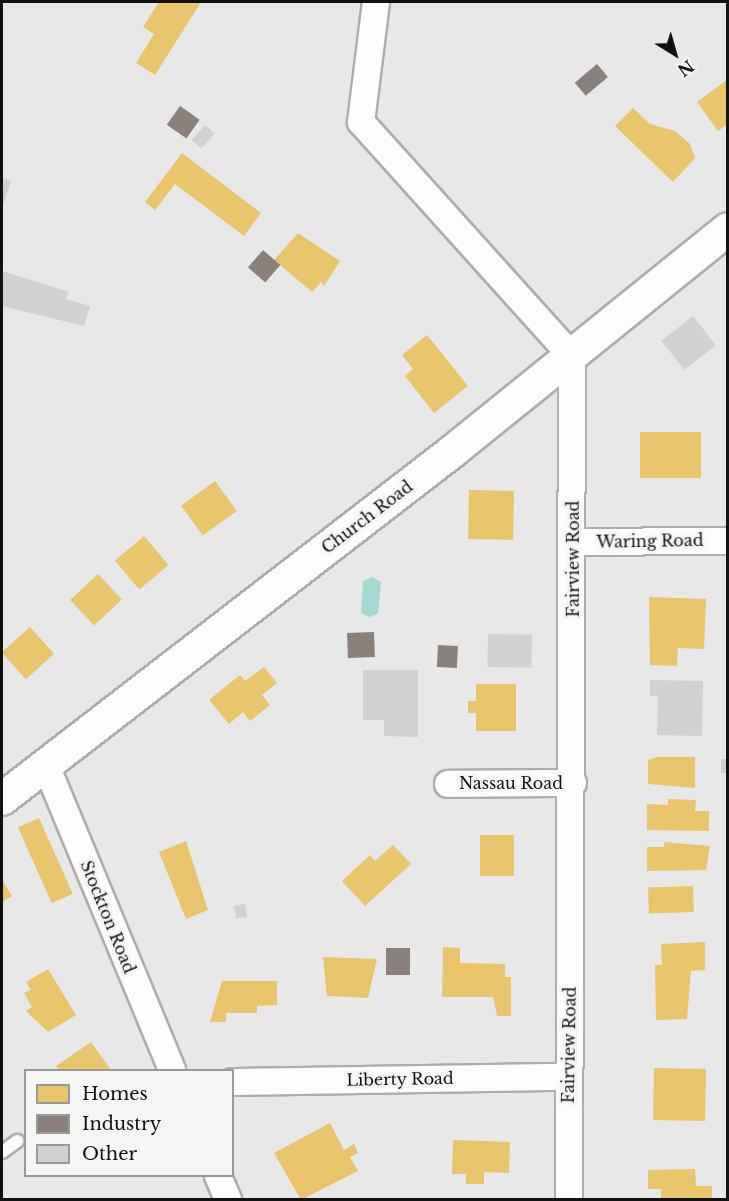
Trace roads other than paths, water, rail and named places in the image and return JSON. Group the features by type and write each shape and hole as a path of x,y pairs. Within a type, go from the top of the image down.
{"street":[{"path":"376,2 361,122 572,356"},
{"name":"Church Road","path":"2,799 45,763 572,356 728,229"},
{"name":"Fairview Road","path":"569,1200 568,1077 573,783 572,356"},
{"name":"Waring Road","path":"573,542 728,541"},
{"name":"Stockton Road","path":"45,763 171,1069"},
{"name":"Nassau Road","path":"448,784 573,783"},
{"name":"Liberty Road","path":"234,1082 568,1077"},
{"path":"218,1177 228,1200"}],"lane":[{"path":"2,1152 17,1141"}],"water":[{"path":"372,577 381,582 378,614 369,617 361,613 363,581"}]}
